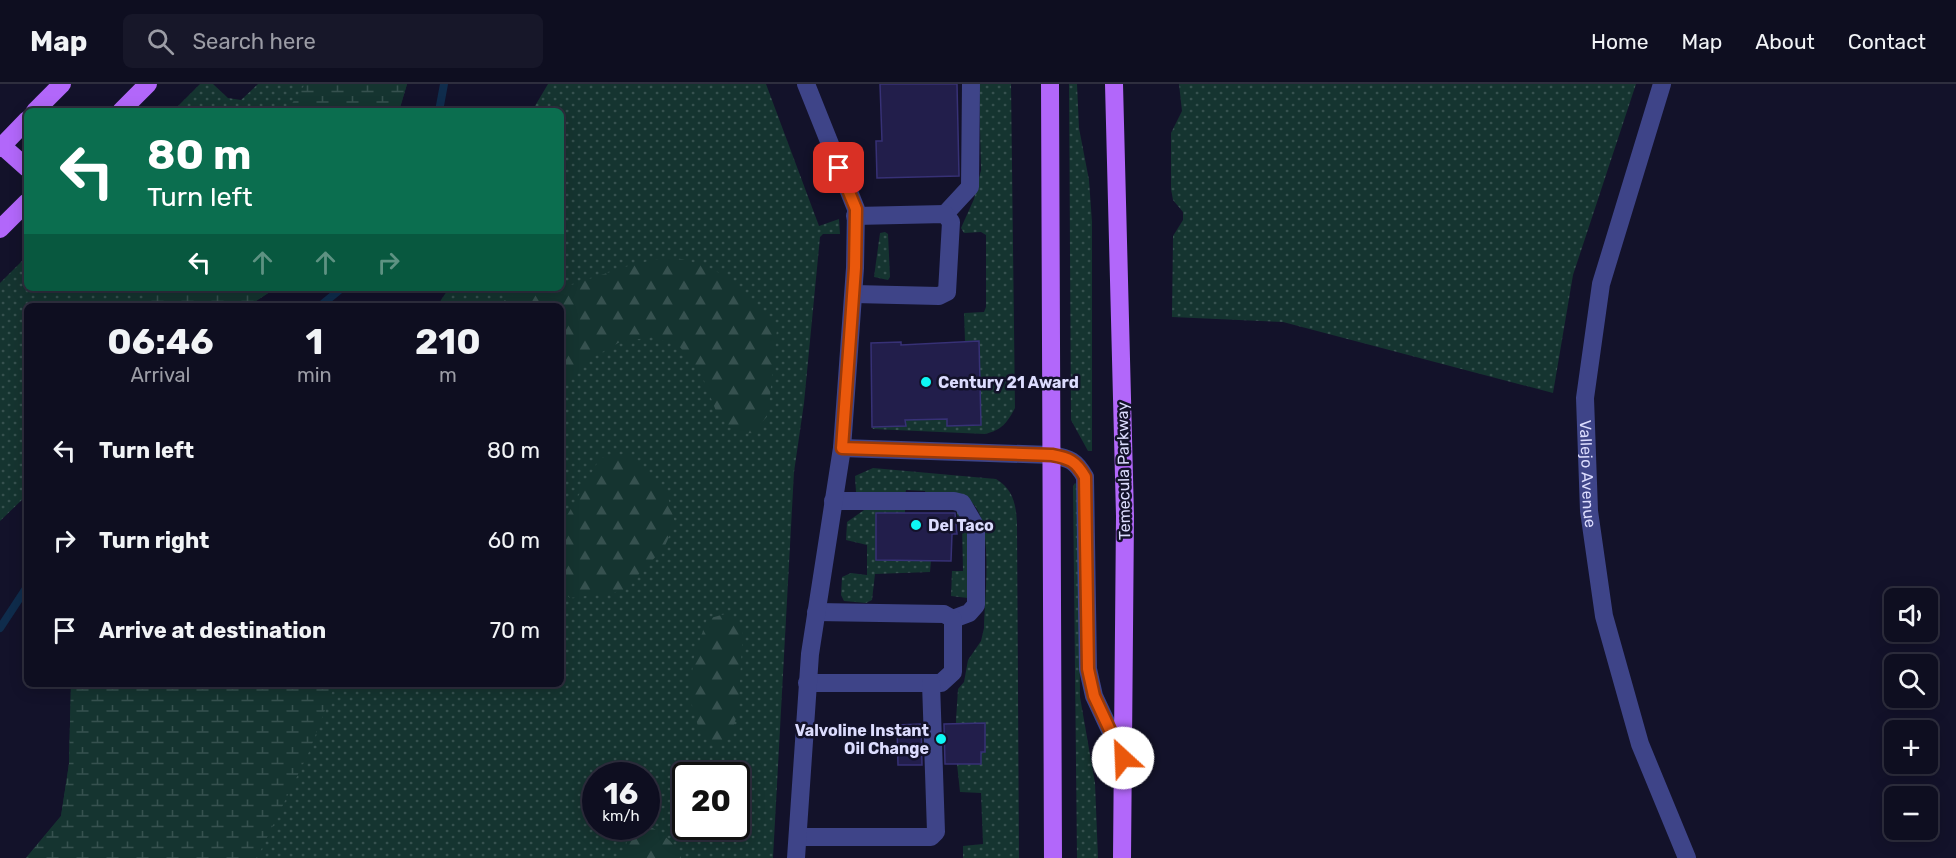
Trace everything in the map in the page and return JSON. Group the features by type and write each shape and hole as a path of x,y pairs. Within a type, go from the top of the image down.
{"main road":[{"path":"38,108 62,84"},
{"path":"124,108 148,84"},
{"path":"1050,84 1053,858"},
{"name":"Temecula Parkway","path":"1114,84 1125,516 1122,858"},
{"path":"24,123 1,146 24,165"},
{"path":"0,229 24,205"}],"street":[{"path":"796,858 807,683 842,448 854,294 856,209 806,84"},
{"path":"855,216 945,214 970,186 971,84"},
{"name":"Vallejo Avenue","path":"1662,84 1601,284 1585,409 1589,511 1604,616 1640,744 1687,858"},
{"path":"854,294 939,296 948,292 951,222 945,214"},
{"path":"842,448 1052,455 1068,458 1077,463 1085,477 1088,669 1094,696 1123,758"},
{"path":"833,501 954,501 962,503 976,527 976,605 969,613 953,620"},
{"path":"816,612 944,614 953,620"},
{"path":"807,683 941,683 953,672 953,620"},
{"path":"798,837 931,837 936,832 931,683"}],"green space":[{"path":"200,84 213,84 228,98 241,100 258,84 407,84 400,108 176,108"},
{"path":"305,84 407,84 400,108 289,108"},
{"path":"548,84 766,84 819,226 839,219 840,234 823,234 820,237 804,403 794,472 773,858 26,858 61,816 69,764 71,687 564,687 564,303 439,303 447,291 564,291 564,108 534,108"},
{"path":"979,84 1011,84 1015,408 1003,425 985,434 873,429 872,427 906,425 905,420 947,419 981,425 979,341 965,341 964,313 984,312 986,307 986,235 981,232 964,233 961,228 974,199 981,170"},
{"path":"1069,84 1077,84 1079,128 1089,180 1092,222 1092,451 1088,451 1071,420"},
{"path":"1179,84 1636,84 1573,275 1553,393 1283,322 1172,317 1173,236 1183,220 1183,212 1173,200 1171,189 1171,133 1182,111"},
{"path":"880,233 888,234 890,277 888,280 874,277"},
{"path":"671,257 690,261 720,273 743,290 777,329 768,415 753,433 736,434 716,411 701,373 679,346 652,337 620,342 590,359 564,387 564,303 502,303 512,295 524,291 564,291 564,285 571,285 634,264"},
{"path":"24,259 24,291 271,291 253,303 24,303 24,498 0,521 0,283"},
{"path":"151,291 271,291 253,303 143,303"},
{"path":"626,454 654,477 668,497 675,523 664,548 623,591 570,598 564,594 564,521 600,458"},
{"path":"873,468 996,479 1010,492 1016,510 1017,523 1019,858 963,858 963,846 983,844 981,793 960,792 957,764 981,764 981,752 985,752 985,724 956,724 958,689 964,682 968,660 981,641 984,628 986,558 982,521 976,507 963,497 926,495 925,491 906,490 905,496 856,492 855,476"},
{"path":"1075,483 1078,485 1080,697 1095,783 1098,858 1077,858 1073,486"},
{"path":"905,508 905,513 876,513 876,560 931,561 930,572 875,574 872,600 866,603 844,601 841,595 842,577 851,573 867,575 867,545 846,540 847,522 864,510"},
{"path":"957,508 968,527 968,598 951,596 952,571 963,571 962,523 957,515"},
{"path":"725,614 743,629 738,713 729,739 714,745 700,733 689,695 694,657 707,619"},
{"path":"71,687 334,687 309,752 257,858 26,858 61,816 69,764"},
{"path":"660,833 672,843 681,858 624,858 628,840 660,840"}],"building":[{"path":"880,84 957,84 959,176 877,178 876,141 882,141"},
{"name":"Century 21 Award","path":"979,341 981,425 947,426 947,419 905,420 906,426 872,427 871,343 901,342 901,345"},
{"name":"Del Taco","path":"876,513 955,513 957,534 952,534 951,561 876,560"},
{"path":"985,723 985,752 981,752 981,764 945,764 944,724"},
{"path":"921,724 922,765 898,765 897,725"}],"waterway":[{"path":"440,108 444,84"},
{"path":"324,303 338,291"},
{"path":"0,628 24,592"}],"place":[{"name":"Century 21 Award","path":"926,382"},
{"name":"Del Taco","path":"916,525"},
{"name":"Valvoline Instant Oil Change","path":"941,739"}],"route":[{"path":"839,168 856,209 855,268 842,448 870,447 1052,455 1068,458 1077,463 1085,477 1088,669 1094,696 1123,758"}]}
